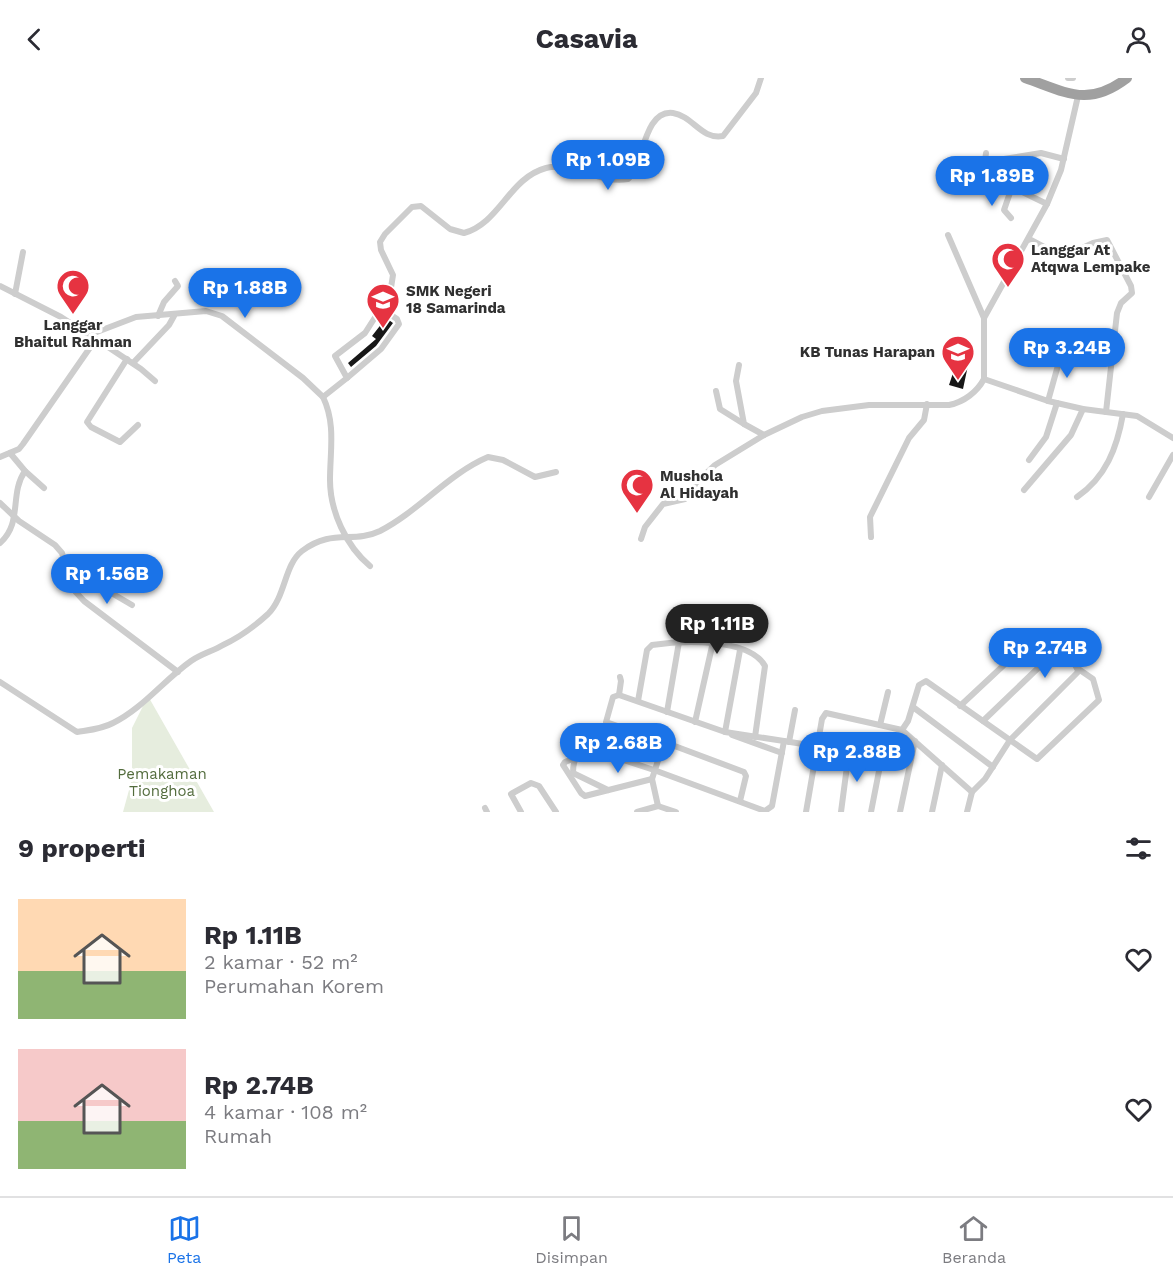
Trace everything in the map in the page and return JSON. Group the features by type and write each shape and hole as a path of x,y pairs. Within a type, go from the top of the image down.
{"highway":[{"path":"1027,78 1078,96 1097,94 1127,78"}],"street":[{"path":"347,378 335,356 360,339 390,294 393,280 392,270 381,250 380,242 412,207 421,206 450,229 464,233 483,224 524,179 548,167 563,166 609,179 628,179 636,171 643,141 662,116 669,113 677,114 705,134 714,137 723,136 756,93 761,78"},
{"path":"1068,78 1073,78"},
{"path":"984,318 1047,204 1064,159 1078,96"},
{"path":"986,153 982,187 1012,188 1047,204"},
{"path":"1004,159 1041,153 1064,159"},
{"path":"1011,218 1004,210 1012,188"},
{"path":"641,539 645,527 655,512 666,502 685,500 697,482 715,465 764,435 802,417 822,411 869,405 949,405 960,402 979,387 984,379 984,318 948,235"},
{"path":"1029,239 1063,256 1093,243 1108,240 1131,286 1132,293 1121,303 1118,313 1106,412"},
{"path":"15,294 23,252"},
{"path":"158,316 164,302 178,286 175,281"},
{"path":"0,286 61,317 130,361 155,381"},
{"path":"323,397 381,349 399,324 397,319 382,309"},
{"path":"89,335 130,319 206,311 222,316 303,378 323,397 329,409 332,438 330,487 344,536 370,566"},
{"path":"138,425 120,442 91,428 87,422 130,361 169,325 174,316"},
{"path":"0,458 24,444 96,339"},
{"path":"1048,401 1062,351"},
{"path":"739,364 736,381 744,424"},
{"path":"984,379 1048,401 1140,418 1173,438"},
{"path":"716,391 719,407 764,435"},
{"path":"1029,460 1046,437 1057,403"},
{"path":"871,537 870,517 909,438 924,420 927,404"},
{"path":"1024,490 1071,435 1083,409"},
{"path":"1077,496 1094,484 1105,470 1116,442 1123,414"},
{"path":"10,453 44,488"},
{"path":"1149,497 1173,454"},
{"path":"0,682 77,732 108,725 117,721 190,661 229,641 268,614 285,585 296,556 315,543 329,537 376,532 392,524 453,479 488,457 503,460 535,477 556,472"},
{"path":"0,543 9,534 15,518 18,484 25,471"},
{"path":"0,503 15,518 46,537 62,553 73,589 84,601 178,672"},
{"path":"67,567 132,605"},
{"path":"960,706 1036,635 1044,634 1060,647 983,721"},
{"path":"667,712 679,642"},
{"path":"694,722 712,642"},
{"path":"638,701 648,649 652,645 712,642 740,650 758,658 765,666 755,737"},
{"path":"726,732 740,650"},
{"path":"902,730 907,725 919,685 926,681 1037,759 1099,700 1094,679 1058,651"},
{"path":"967,812 972,792 993,767 1010,740 1077,673 1077,668"},
{"path":"619,695 620,677"},
{"path":"879,725 888,692"},
{"path":"740,801 746,776 744,772 606,722 614,697 619,695 726,732 849,751 872,757 877,762 879,771 871,812"},
{"path":"913,706 993,767"},
{"path":"652,779 585,796 580,793 564,764 587,748 765,811 771,808 782,753 795,710"},
{"path":"807,812 822,719 826,713 902,730 972,792"},
{"path":"726,732 747,742 782,753"},
{"path":"900,812 915,741"},
{"path":"658,806 652,779 664,742"},
{"path":"841,812 849,751"},
{"path":"932,812 942,765"},
{"path":"571,775 608,790"},
{"path":"521,812 512,794 531,783 539,786 556,812"},
{"path":"637,812 658,806 676,812"}],"green space":[{"name":"Pemakaman Tionghoa","path":"148,696 214,812 123,812 132,779 132,728"}],"building":[{"path":"386,318 393,323 376,346 351,367 348,363 376,339 372,336"},
{"path":"953,351 970,356 963,389 949,385 955,367 949,365"}],"place":[{"name":"Langgar At Atqwa Lempake","path":"1008,288"},
{"name":"Langgar Bhaitul Rahman","path":"73,315"},
{"name":"SMK Negeri 18 Samarinda","path":"383,329"},
{"name":"KB Tunas Harapan","path":"958,381"},
{"name":"Mushola Al Hidayah","path":"637,514"}]}
